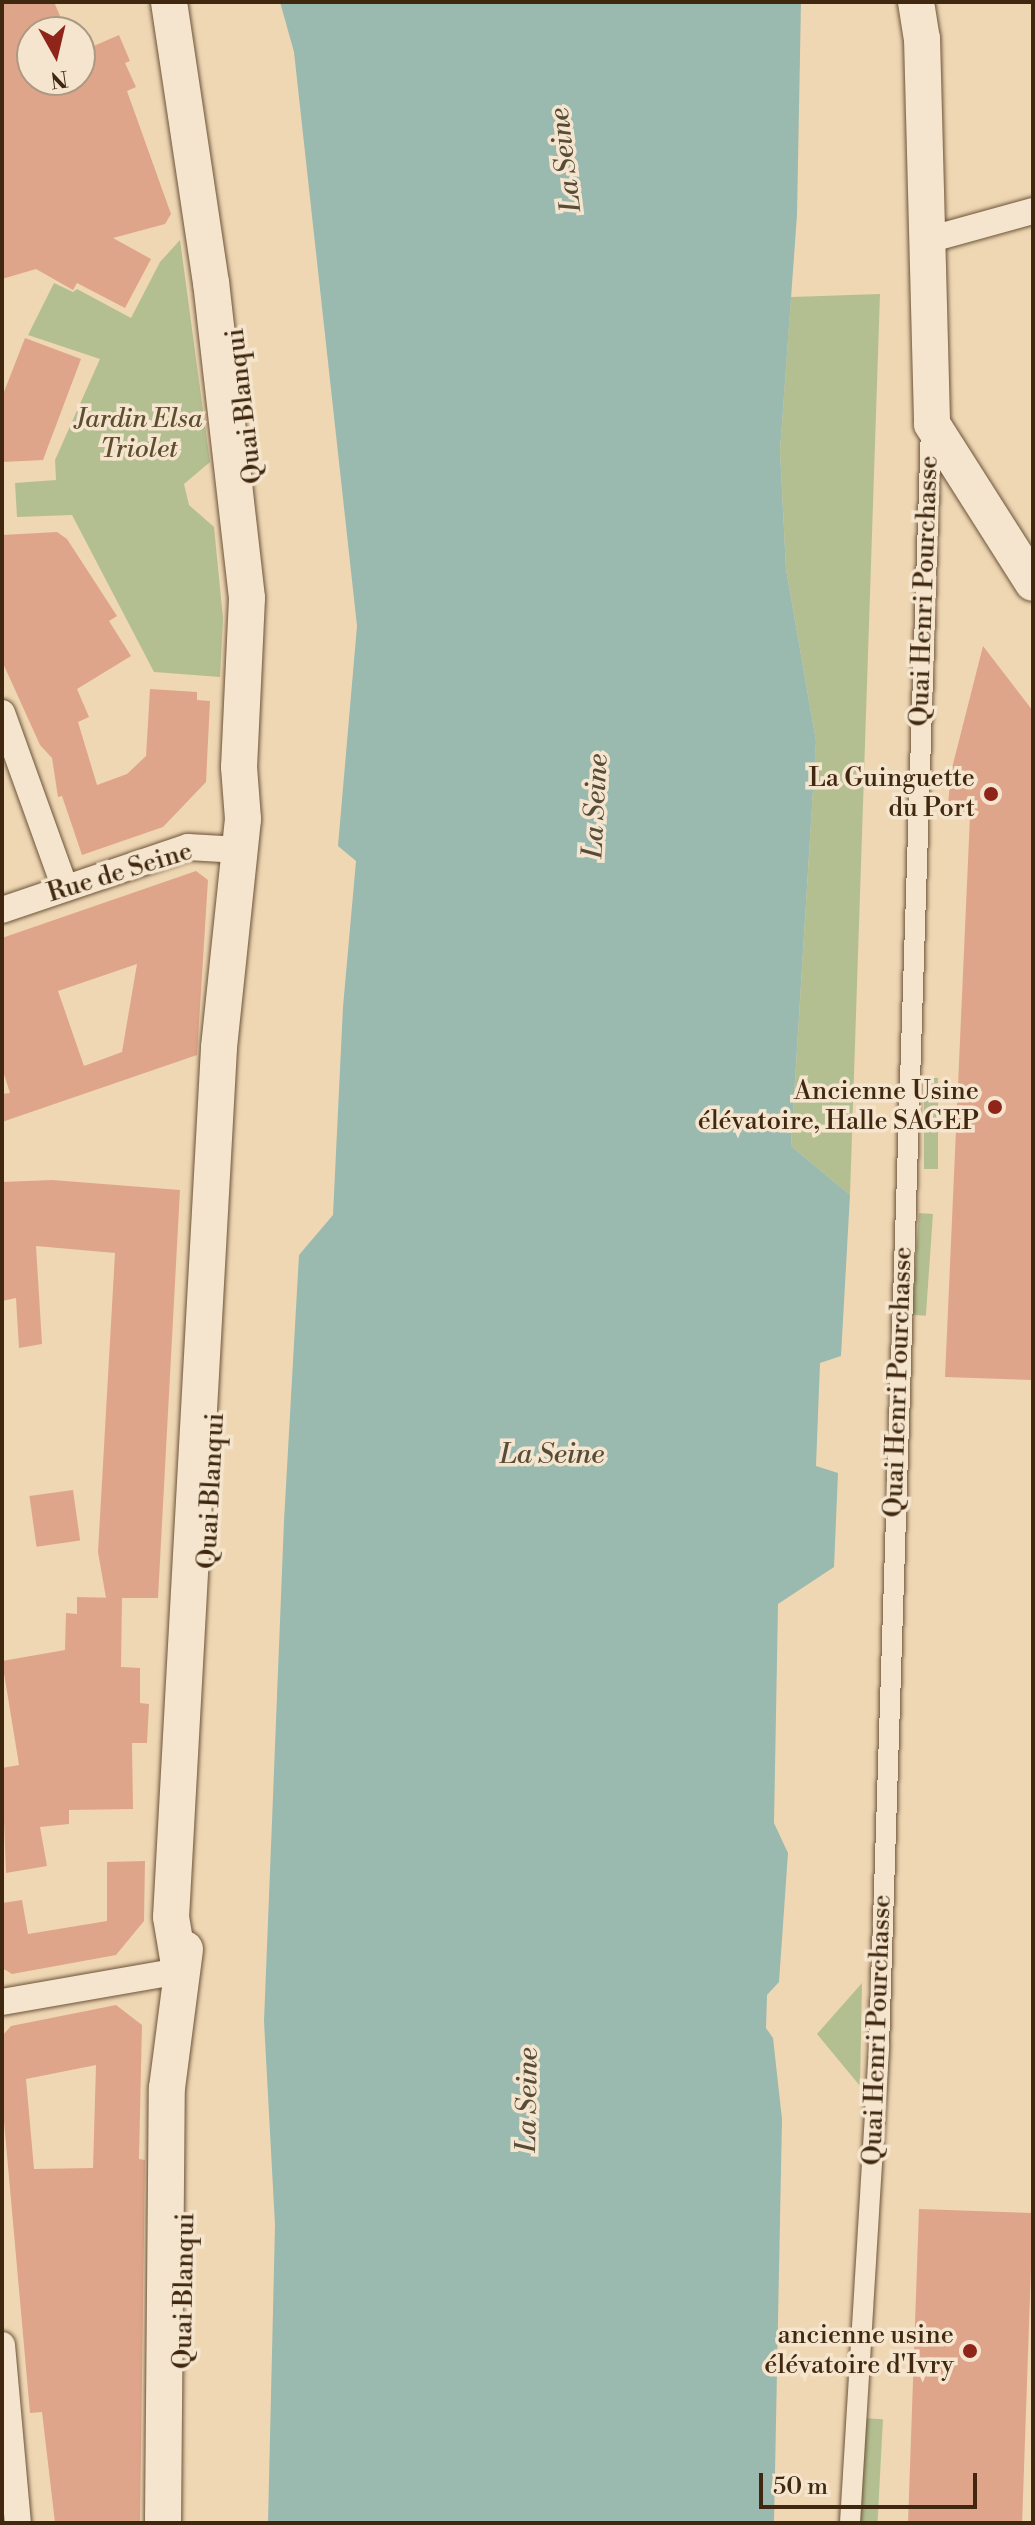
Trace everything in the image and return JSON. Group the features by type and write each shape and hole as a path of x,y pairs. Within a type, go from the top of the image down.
{"main road":[{"name":"Quai Blanqui","path":"163,2523 167,2088 174,2062 180,1971 193,1917 199,1711 234,1108 236,1034 227,1011 242,834 239,767 247,598 209,267 169,2 191,27 201,61 267,593 259,775 242,834"},
{"name":"Quai Henri Pourchasse","path":"916,2 922,38 924,241 932,424"},
{"path":"932,424 1033,583"},
{"name":"Quai Blanqui","path":"174,2062 187,2106 179,2523"}],"street":[{"path":"924,241 1033,211"},
{"name":"Quai Henri Pourchasse","path":"850,2523 879,2046 932,424"},
{"path":"2,713 65,888"},
{"name":"Rue de Seine","path":"2,910 188,847 242,834"},
{"path":"2,2002 180,1971"},
{"path":"2,2345 18,2523"}],"green space":[{"name":"Jardin Elsa Triolet","path":"180,240 210,462 184,484 189,505 214,527 223,618 220,677 154,672 72,515 17,517 15,483 56,480 55,460 100,359 28,335 54,283 73,292 77,289 131,318 160,262"},
{"path":"880,294 850,1195 791,1146 816,741 786,569 780,451 791,297"},
{"path":"924,1078 938,1078 938,1169 924,1169"},
{"path":"919,1213 933,1214 926,1316 912,1315"},
{"path":"862,1983 860,2086 817,2034"},
{"path":"861,2418 883,2419 878,2523 856,2523"}],"water":[{"name":"La Seine","path":"280,2 801,2 797,215 780,451 786,569 816,741 791,1146 850,1195 841,1356 820,1363 816,1466 838,1473 834,1567 778,1604 774,1823 788,1853 779,1982 767,1995 766,2028 773,2038 782,2119 774,2523 268,2523 275,2225 264,2021 284,1521 299,1255 333,1215 343,1007 356,861 338,846 357,626 294,52"}],"building":[{"path":"2,2 54,2 60,16 16,16 16,96 96,96 96,45 119,35 130,61 125,63 136,87 127,91 171,214 165,224 113,238 151,259 125,308 77,283 73,290 36,269 2,279"},
{"path":"25,338 81,359 43,460 2,462 2,397"},
{"path":"57,532 67,539 117,616 109,621 131,656 77,689 89,717 78,722 97,785 127,774 146,756 150,689 197,692 197,700 210,701 206,782 163,827 82,855 62,796 58,797 52,758 40,745 2,661 2,535"},
{"path":"983,646 1033,711 1033,1380 945,1377 970,816 947,815 951,772"},
{"path":"196,871 208,880 197,1055 2,1122 2,1094 10,1093 2,1068 2,938","holes":["137,964 122,1052 84,1066 58,991"]},
{"path":"52,1180 180,1190 158,1598 106,1598 98,1552 115,1253 36,1246 42,1344 19,1348 16,1298 2,1301 2,1182"},
{"path":"73,1490 80,1541 37,1547 29,1496"},
{"path":"77,1597 122,1598 121,1667 140,1668 140,1703 149,1704 147,1743 132,1743 133,1809 69,1810 69,1824 40,1827 47,1866 6,1873 2,1768 19,1765 2,1661 65,1650 66,1613 77,1614"},
{"path":"145,1861 144,1921 116,1955 12,1974 2,1968 2,1903 22,1900 28,1934 107,1921 107,1862"},
{"path":"116,2005 142,2025 139,2159 145,2160 140,2523 55,2523 42,2412 30,2413 2,2099 2,2036 11,2026","holes":["96,2065 93,2168 34,2169 26,2079"]},
{"name":"ancienne usine élévatoire d'Ivry","path":"919,2209 1033,2213 1022,2523 908,2523"}],"place":[{"name":"La Guinguette du Port","path":"991,794"},
{"name":"Ancienne Usine élévatoire, Halle SAGEP","path":"995,1107"},
{"name":"ancienne usine élévatoire d'Ivry","path":"970,2351"}]}
